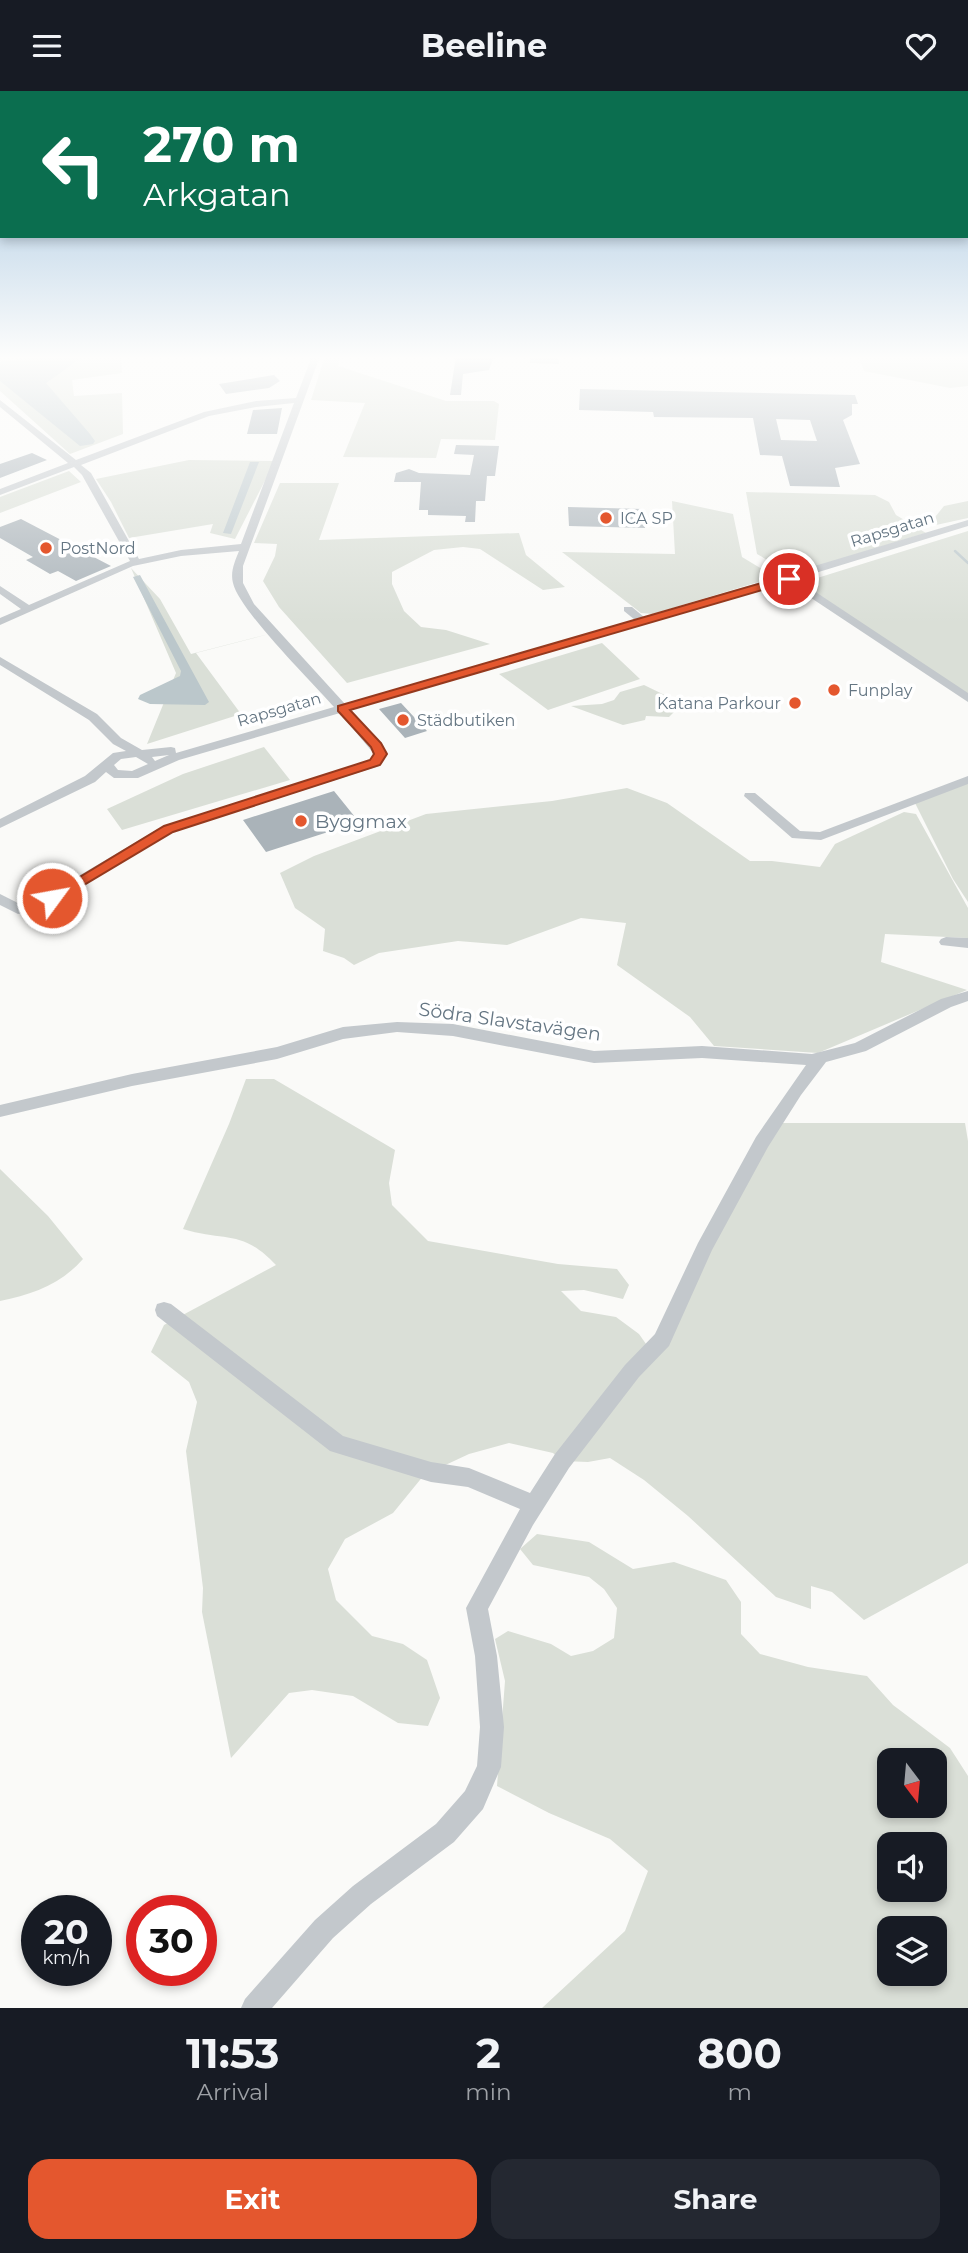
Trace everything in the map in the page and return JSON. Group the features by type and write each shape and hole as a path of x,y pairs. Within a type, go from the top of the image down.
{"street":[{"path":"53,445 94,483 136,563"},
{"path":"0,492 122,445"},
{"path":"0,899 18,909 42,904 169,829 375,763 380,754 376,746 249,605 238,583 238,566 283,445"},
{"name":"Rapsgatan","path":"109,763 122,754 140,754 189,746 340,706 789,579 968,523"},
{"path":"0,622 136,563 216,548 246,547"},
{"path":"789,579 968,698"},
{"path":"0,589 29,609"},
{"path":"628,609 643,621"},
{"path":"0,660 93,716 117,741 140,754 149,763 145,770"},
{"path":"0,668 93,728 107,744 110,772 120,776"},
{"name":"Rapsgatan","path":"120,776 134,775 175,757 340,706"},
{"path":"0,824 90,779 109,763"},
{"path":"0,832 90,786 120,776"},
{"path":"750,796 797,835 821,836 968,780"},
{"path":"946,941 968,943"},
{"name":"Södra Slavstavägen","path":"0,1111 132,1080 277,1053 344,1033 397,1027 453,1030 594,1057 702,1052 820,1059 860,1047 946,1003 968,996"},
{"path":"254,2008 324,1929 362,1895 445,1833 474,1800 489,1767 492,1727 486,1656 477,1608 534,1505 562,1461 632,1371 662,1340 704,1248 762,1142 795,1091 820,1059"},
{"path":"164,1310 337,1444 431,1472 468,1478 534,1505"}],"shaded area":[{"path":"61,445 93,445 70,454"},
{"path":"348,445 439,445 436,458 343,457"},
{"path":"189,460 275,461 235,539 210,533 213,524 129,538 96,479"},
{"path":"250,462 259,462 231,534 223,533"},
{"path":"69,471 81,482 0,513 0,497"},
{"path":"280,483 339,483 319,540 519,533 526,555 565,587 543,590 480,549 463,547 434,550 392,572 392,584 404,611 421,627 446,630 490,644 347,683 279,607 263,581 275,556 277,544 254,543"},
{"path":"746,492 875,495 889,502 896,515 926,533 791,574 757,554"},
{"path":"672,501 733,514 742,557 775,577 653,614 641,613 562,552 675,554"},
{"path":"968,501 968,518 936,525 931,522 944,506"},
{"path":"968,531 968,698 798,584"},
{"path":"131,568 160,599 191,654 269,634 196,653 241,714 147,744 176,673"},
{"path":"140,575 209,702 205,705 150,704 138,699 140,695 180,676 181,671 133,577"},
{"path":"602,643 640,679 548,710 499,674"},
{"path":"644,685 675,700 677,709 669,717 646,716 645,720 623,725 571,706 602,704 614,700 620,692"},
{"path":"264,747 290,780 122,830 107,809 183,774"},
{"path":"968,780 968,902 953,879 914,801"},
{"path":"627,788 667,803 750,861 820,867 835,844 904,812 916,814 968,908 968,938 885,934 881,962 967,990 818,1053 714,1046 690,1017 617,965 626,923 581,918 507,945 458,941 379,953 354,965 344,958 323,951 325,929 295,908 280,873 314,856 426,814 552,801"},
{"path":"246,1079 274,1079 395,1150 389,1183 392,1205 428,1241 558,1264 617,1269 629,1285 623,1299 584,1290 561,1291 581,1311 616,1317 639,1334 651,1351 774,1123 965,1123 968,1141 968,1563 864,1620 832,1592 811,1586 811,1609 776,1597 688,1516 644,1480 610,1458 588,1462 562,1461 553,1453 509,1443 469,1454 424,1475 393,1513 345,1539 328,1569 336,1600 372,1636 403,1644 427,1660 440,1698 428,1726 398,1723 353,1696 312,1690 289,1693 231,1758 202,1612 203,1588 186,1451 197,1402 189,1382 151,1352 164,1325 276,1265 243,1241 183,1229"},
{"path":"0,1169 48,1216 83,1259 55,1282 24,1295 0,1301"},
{"path":"537,1534 589,1542 633,1569 674,1562 726,1580 741,1602 741,1634 760,1654 808,1667 867,1676 893,1705 950,1748 968,1776 968,2008 542,2008 625,1931 648,1871 610,1839 549,1813 497,1786 505,1681 495,1639 508,1631 551,1644 571,1656 593,1651 614,1638 617,1608 604,1589 589,1577 533,1565 520,1549"}],"building":[{"path":"456,445 499,446 495,476 487,476 485,501 476,501 475,522 465,522 466,516 428,515 428,510 419,510 421,482 394,482 396,473 409,469 419,473 470,475 474,455 454,454"},
{"path":"758,445 853,445 860,464 835,468 840,487 790,486 782,456 760,455"},
{"path":"32,453 47,460 0,478 0,464"},
{"name":"ICA SP","path":"568,507 643,509 645,528 569,526"},
{"name":"PostNord","path":"21,519 111,566 76,581 58,571 50,574 26,560 33,557 0,538 0,527"},
{"name":"Städbutiken","path":"401,703 427,731 405,738 379,709"},
{"name":"Byggmax","path":"334,791 359,822 266,852 243,820"}],"waterway":[{"path":"955,551 968,563"}],"place":[{"name":"ICA SP","path":"606,518"},
{"name":"PostNord","path":"46,548"},
{"name":"Funplay","path":"834,690"},
{"name":"Katana Parkour","path":"795,703"},
{"name":"Städbutiken","path":"403,720"},
{"name":"Byggmax","path":"301,821"}],"route":[{"path":"52,898 169,829 375,763 380,754 376,746 342,708 789,579"}]}
